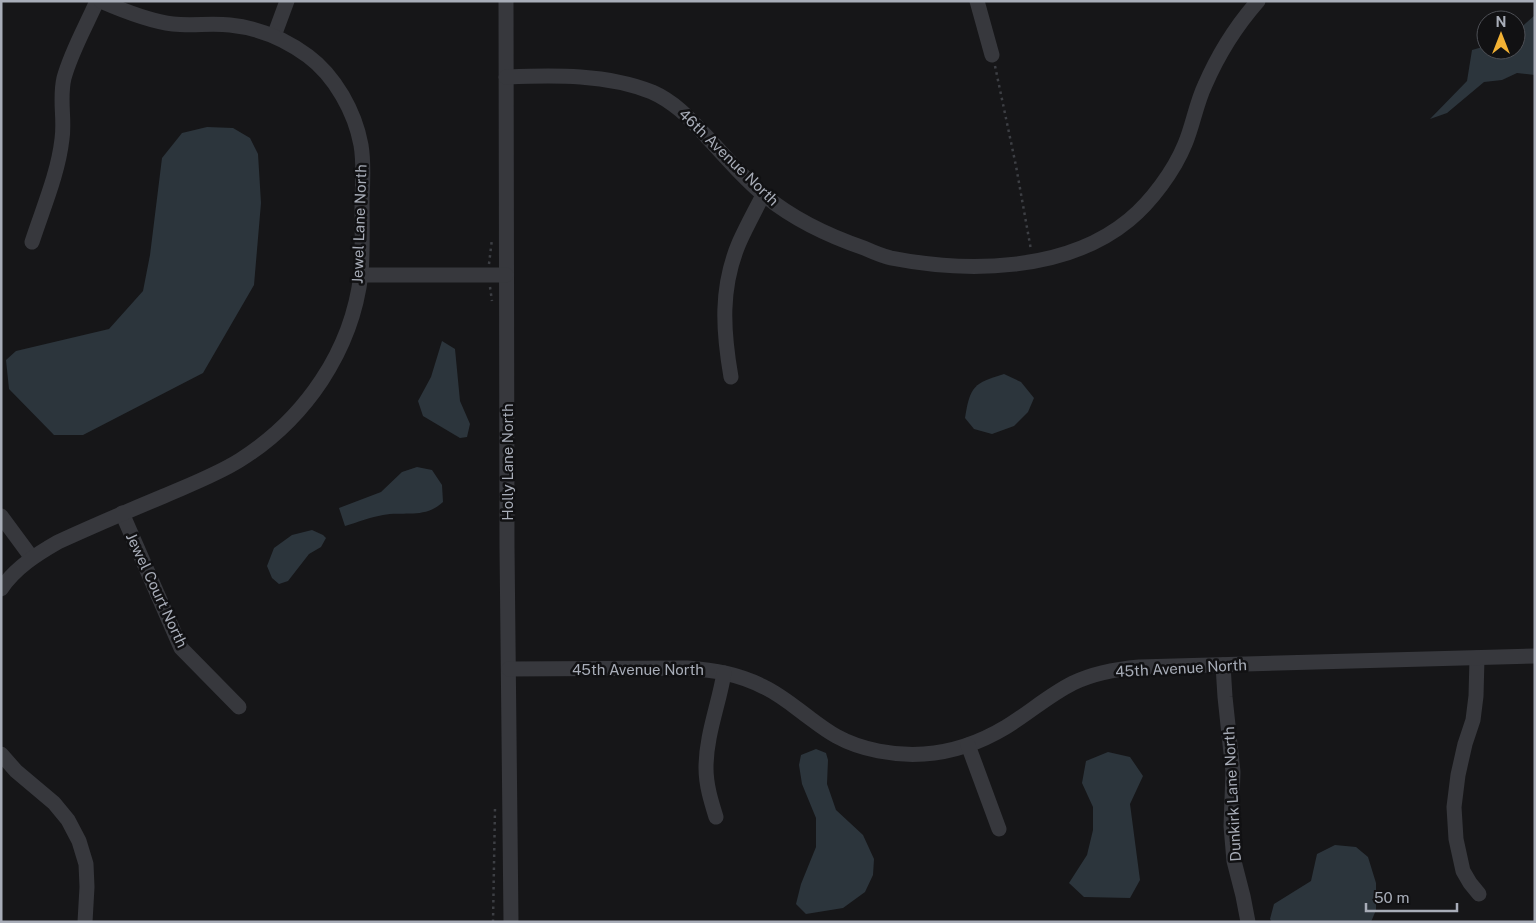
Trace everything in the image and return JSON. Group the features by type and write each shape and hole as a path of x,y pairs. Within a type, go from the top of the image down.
{"street":[{"path":"32,242 59,158 63,137 62,98 64,80 69,63 97,1"},
{"path":"102,1 116,8 160,22 230,25 250,28 274,36 287,1"},
{"name":"Holly Lane North","path":"506,1 507,547 511,922"},
{"path":"977,1 992,55"},
{"name":"46th Avenue North","path":"506,77 556,76 590,78 617,82 654,93 683,111 763,195 794,216 841,240 889,257 947,266 999,266 1033,261 1072,251 1102,238 1129,219 1148,200 1167,177 1184,146 1204,86 1226,43 1258,1"},
{"name":"Jewel Lane North","path":"1,589 32,558 58,542 212,475 264,444 289,422 310,398 329,371 343,341 353,311 361,275 363,171 361,145 354,120 343,97 329,76 310,58 291,44 274,36"},
{"path":"731,377 725,346 724,314 728,276 739,243 763,195"},
{"path":"361,275 506,275"},
{"name":"Jewel Court North","path":"122,514 181,648 239,707"},
{"path":"1,516 32,558"},
{"name":"45th Avenue North","path":"509,669 687,668 713,670 740,676 765,687 836,737 864,748 894,754 923,754 953,751 981,740 1007,727 1052,695 1073,683 1116,669 1535,656"},
{"path":"1477,658 1473,720 1458,775 1454,807 1456,839 1463,871 1478,894"},
{"name":"Dunkirk Lane North","path":"1224,665 1225,697 1233,772 1231,826 1234,861 1248,922"},
{"path":"716,817 709,793 706,768 708,743 724,673"},
{"path":"968,745 999,829"},
{"path":"1,754 16,771 54,803 68,820 79,841 86,864 85,922"}],"path":[{"path":"992,55 1016,166 1033,261"}],"shaded area":[{"path":"1535,15 1535,75 1517,73 1502,80 1484,82 1447,113 1430,119 1467,81 1472,50 1476,49 1476,60 1526,60 1526,23"},
{"path":"207,127 233,128 250,138 258,154 261,203 254,285 203,373 83,435 54,435 9,389 6,360 16,351 109,329 143,291 150,255 162,158 182,133"},
{"path":"442,341 455,349 460,401 470,424 467,437 460,438 423,416 418,401 431,377"},
{"path":"1004,374 1021,382 1034,398 1028,412 1014,426 992,434 974,429 965,418 972,392 980,383"},
{"path":"417,467 432,470 442,485 443,502 422,513 383,515 345,526 339,508 381,492 402,472"},
{"path":"312,530 326,538 321,547 309,554 288,581 279,584 272,578 267,566 274,548 292,535"},
{"path":"816,749 826,753 828,760 827,784 836,810 863,835 874,859 873,875 865,892 843,908 806,914 796,904 801,884 816,847 816,818 802,784 799,765 801,755"},
{"path":"1108,752 1130,757 1143,776 1130,804 1140,880 1130,898 1084,897 1069,883 1087,855 1093,830 1093,807 1082,783 1086,761"},
{"path":"1335,845 1356,847 1368,857 1376,883 1376,910 1371,922 1272,922 1270,919 1274,904 1311,881 1317,854"}]}
